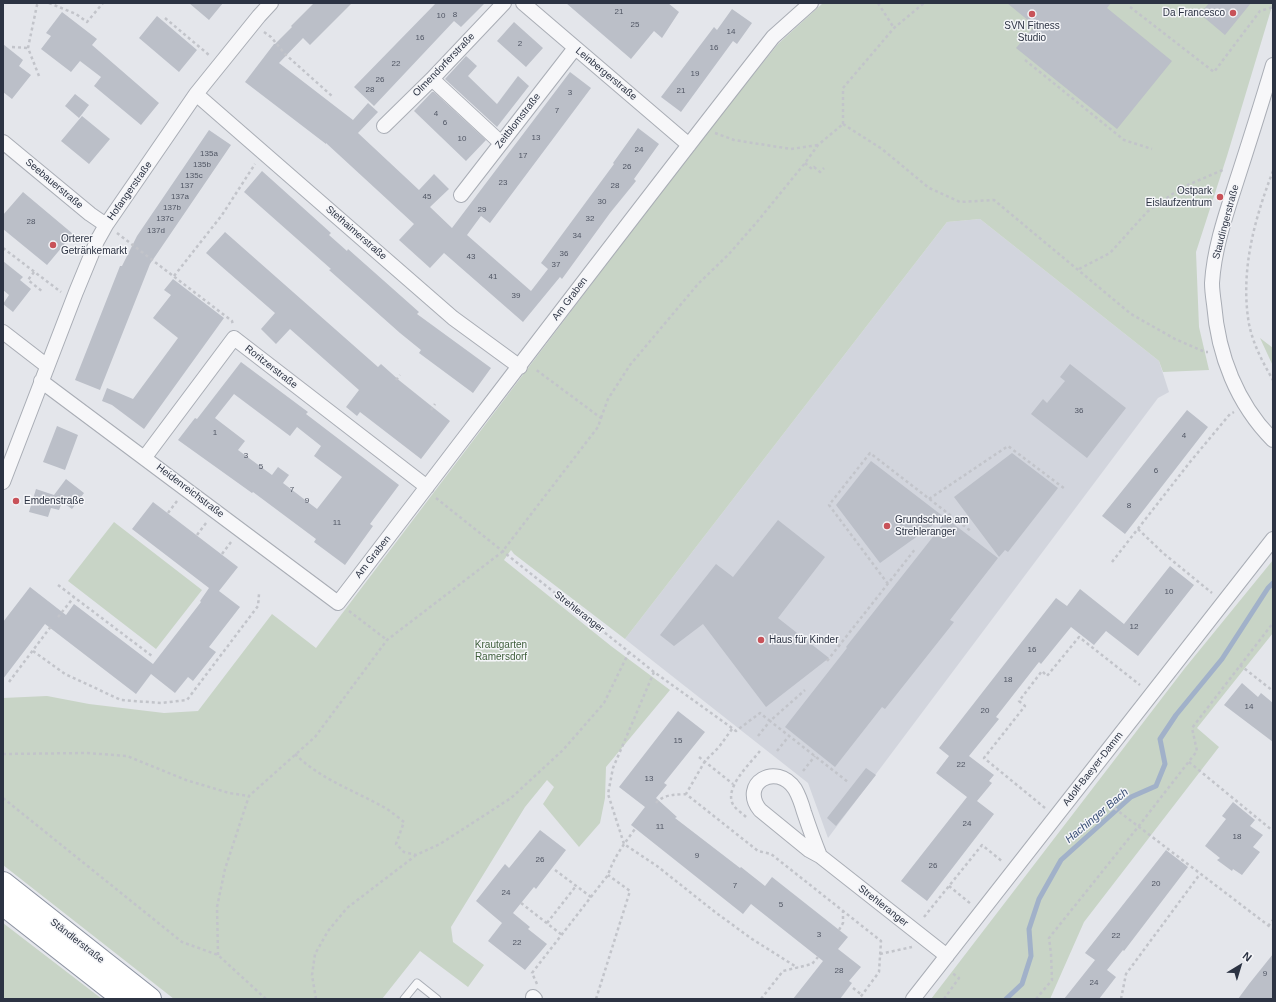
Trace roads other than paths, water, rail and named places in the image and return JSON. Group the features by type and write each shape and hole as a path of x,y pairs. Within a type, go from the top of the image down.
{"highway":[{"name":"Ständlerstraße","path":"3,884 150,999"},
{"name":"Ständlerstraße","path":"3,904 124,999"}],"street":[{"name":"Hofangerstraße","path":"4,475 97,241 106,225 196,94 271,3"},
{"name":"Olmendorferstraße","path":"384,126 432,79 504,3"},
{"name":"Leinbergerstraße","path":"523,3 688,145"},
{"name":"Am Graben","path":"338,603 520,367 688,145 773,37 811,3"},
{"name":"Zeitblomstraße","path":"461,195 575,48"},
{"name":"Staudingerstraße","path":"1273,65 1218,244 1212,284 1215,326 1221,349 1233,382 1245,405 1256,421 1273,440"},
{"path":"432,79 501,143"},
{"name":"Stethaimerstraße","path":"196,94 453,318 520,367"},
{"name":"Seebauerstraße","path":"3,142 90,214 106,225"},
{"path":"3,332 47,366"},
{"name":"Roritzerstraße","path":"145,457 234,338 427,487"},
{"name":"Heidenreichstraße","path":"41,381 145,457 338,603"},
{"name":"Adolf-Baeyer-Damm","path":"913,999 1273,539"},
{"name":"Strehleranger","path":"820,856 795,790 783,779 776,776 769,776 763,779 758,783 753,794 755,804 766,815 947,956"}],"lane":[{"path":"404,999 417,983 437,999"}],"waterway":[{"name":"Hachinger Bach","path":"1006,999 1022,984 1031,956 1029,929 1039,899 1061,860 1131,797 1156,786 1165,764 1160,739 1176,715 1222,659 1268,588 1273,583"}],"place":[{"name":"Da Francesco","path":"1233,13"},
{"name":"SVN Fitness Studio","path":"1032,14"},
{"name":"Ostpark Eislaufzentrum","path":"1220,197"},
{"name":"Orterer Getränkemarkt","path":"53,245"},
{"name":"Emdenstraße","path":"16,501"},
{"name":"Grundschule am Strehleranger","path":"887,526"},
{"name":"Haus für Kinder","path":"761,640"}],"park label":[{"name":"Krautgarten Ramersdorf","path":"501,650"}]}
